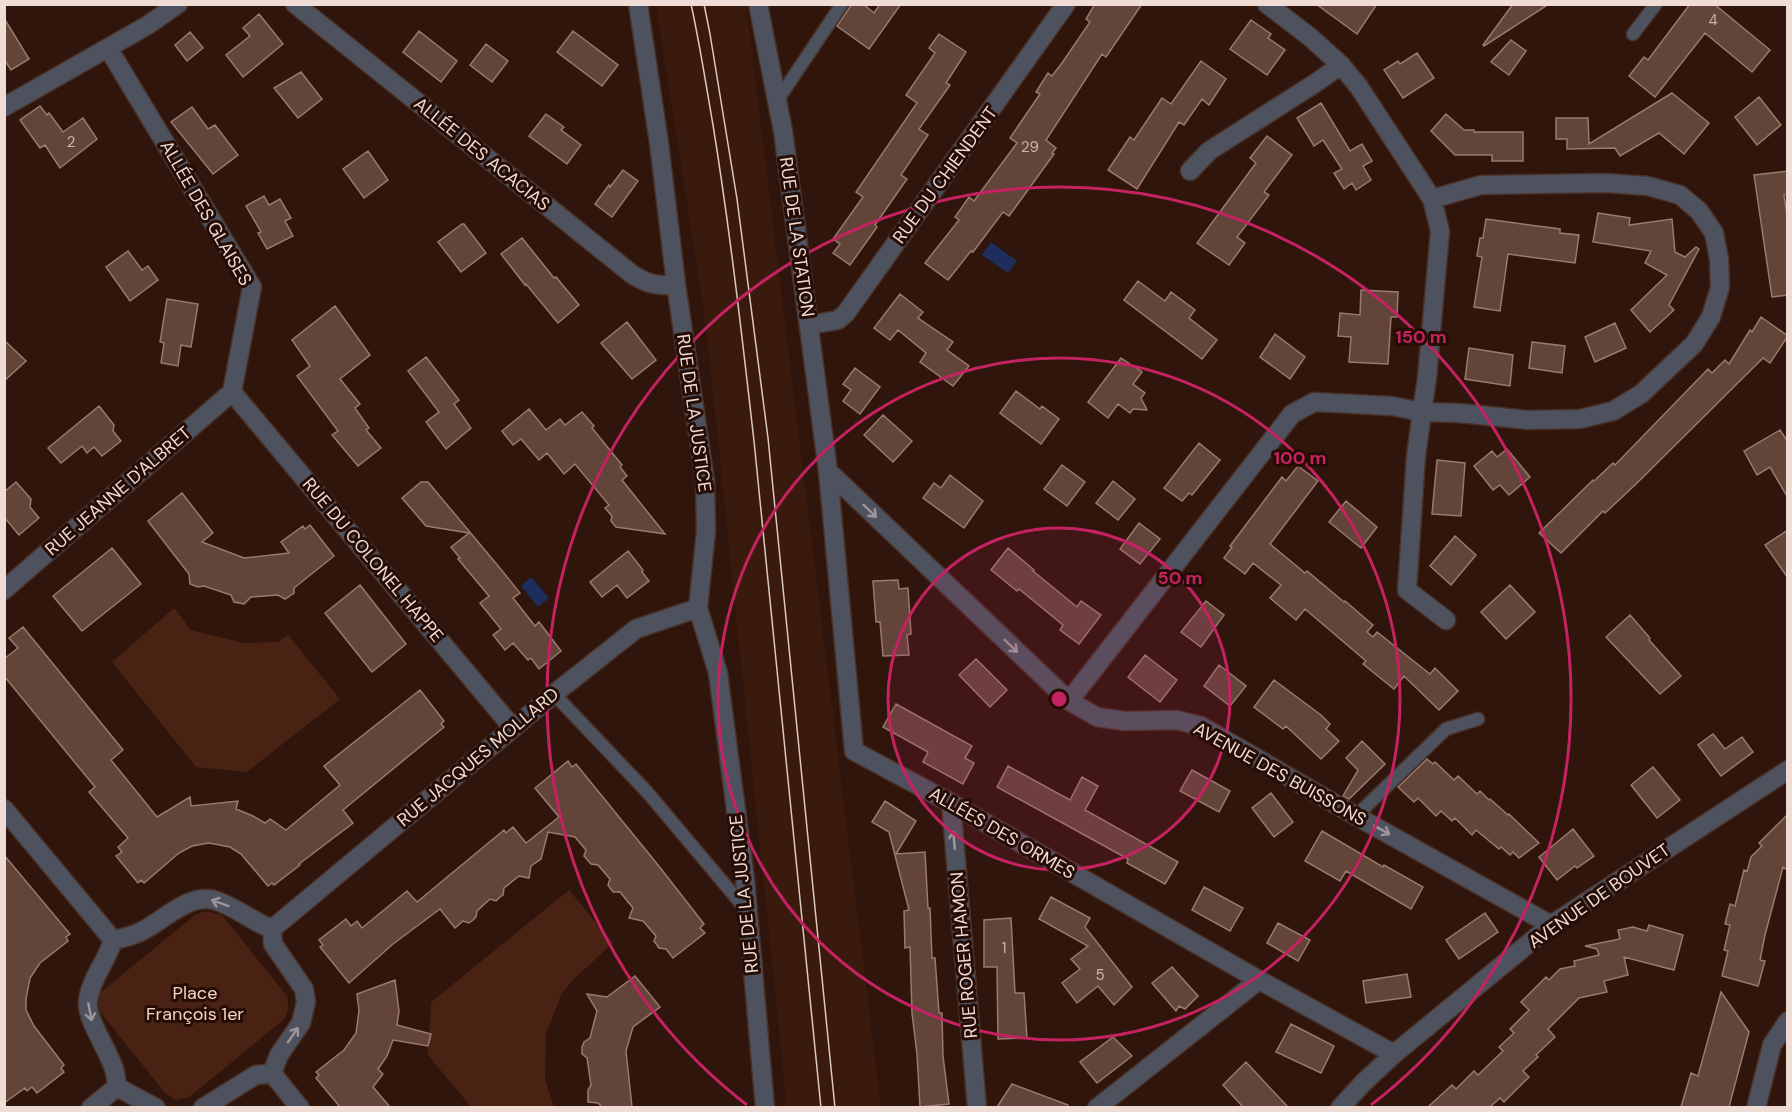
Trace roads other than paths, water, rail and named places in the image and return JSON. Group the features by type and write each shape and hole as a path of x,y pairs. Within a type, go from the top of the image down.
{"street":[{"path":"4,107 148,25 178,4"},
{"name":"ALLÉE DES ACACIAS","path":"295,4 633,275 658,286 676,284"},
{"name":"RUE DE LA JUSTICE","path":"638,4 660,143 676,284 705,481 706,531 698,608 718,673 745,879 765,1107"},
{"name":"RUE DE LA STATION","path":"758,4 783,131 828,471"},
{"name":"RUE DU CHIENDENT","path":"809,325 838,320 846,313 1066,4"},
{"path":"1267,4 1310,37 1341,65 1359,87 1432,199 1440,231 1427,378 1416,456 1407,590 1446,620"},
{"name":"ALLÉE DES GLAISES","path":"108,48 252,287 232,392"},
{"path":"1190,171 1209,151 1341,65"},
{"path":"1069,701 1292,414 1314,402 1392,406 1422,412 1528,420 1580,419 1613,411 1641,394 1694,344 1711,317 1720,287 1719,259 1714,233 1699,211 1680,195 1648,186 1606,183 1481,185 1432,199"},
{"name":"RUE JEANNE D'ALBRET","path":"4,590 232,392"},
{"name":"RUE DU COLONEL HAPPE","path":"232,392 513,728"},
{"name":"AVENUE DES BUISSONS","path":"828,471 1069,701 1097,717 1124,721 1176,720 1201,726 1551,925"},
{"name":"ALLÉES DES ORMES","path":"828,471 854,752 951,803 1259,980 1394,1054"},
{"name":"RUE JACQUES MOLLARD","path":"272,929 554,694 636,629 698,608"},
{"name":"AVENUE DE BOUVET","path":"1340,1107 1394,1054 1551,925 1788,770"},
{"name":"RUE ROGER HAMON","path":"951,803 977,1107"},
{"path":"4,809 114,940"},
{"path":"114,940 129,938 144,931 172,912 203,898 222,903 256,923 272,929 273,944 304,989 306,1002 301,1023 279,1055 272,1073"},
{"path":"114,940 99,969 88,1000 88,1010 90,1019 114,1068 117,1087"},
{"path":"1096,1107 1259,980"},
{"path":"1756,1107 1772,1045 1788,1021"},
{"path":"203,1107 256,1075 272,1073"},
{"path":"272,1073 300,1107"},
{"path":"91,1107 117,1087"},
{"path":"117,1087 156,1107"}],"lane":[{"path":"777,101 842,4"},
{"path":"1632,34 1656,4"},
{"path":"554,694 648,793 748,912"},
{"path":"1356,816 1446,729 1478,719"}],"water":[{"path":"991,242 1017,261 1008,273 982,255"},
{"path":"531,577 549,598 538,607 521,586"}],"tram line":[{"path":"691,4 719,164 745,362 821,1108"},
{"path":"704,4 737,199 768,438 835,1108"}],"park label":[{"name":"Place François 1er","path":"195,1003"}]}
